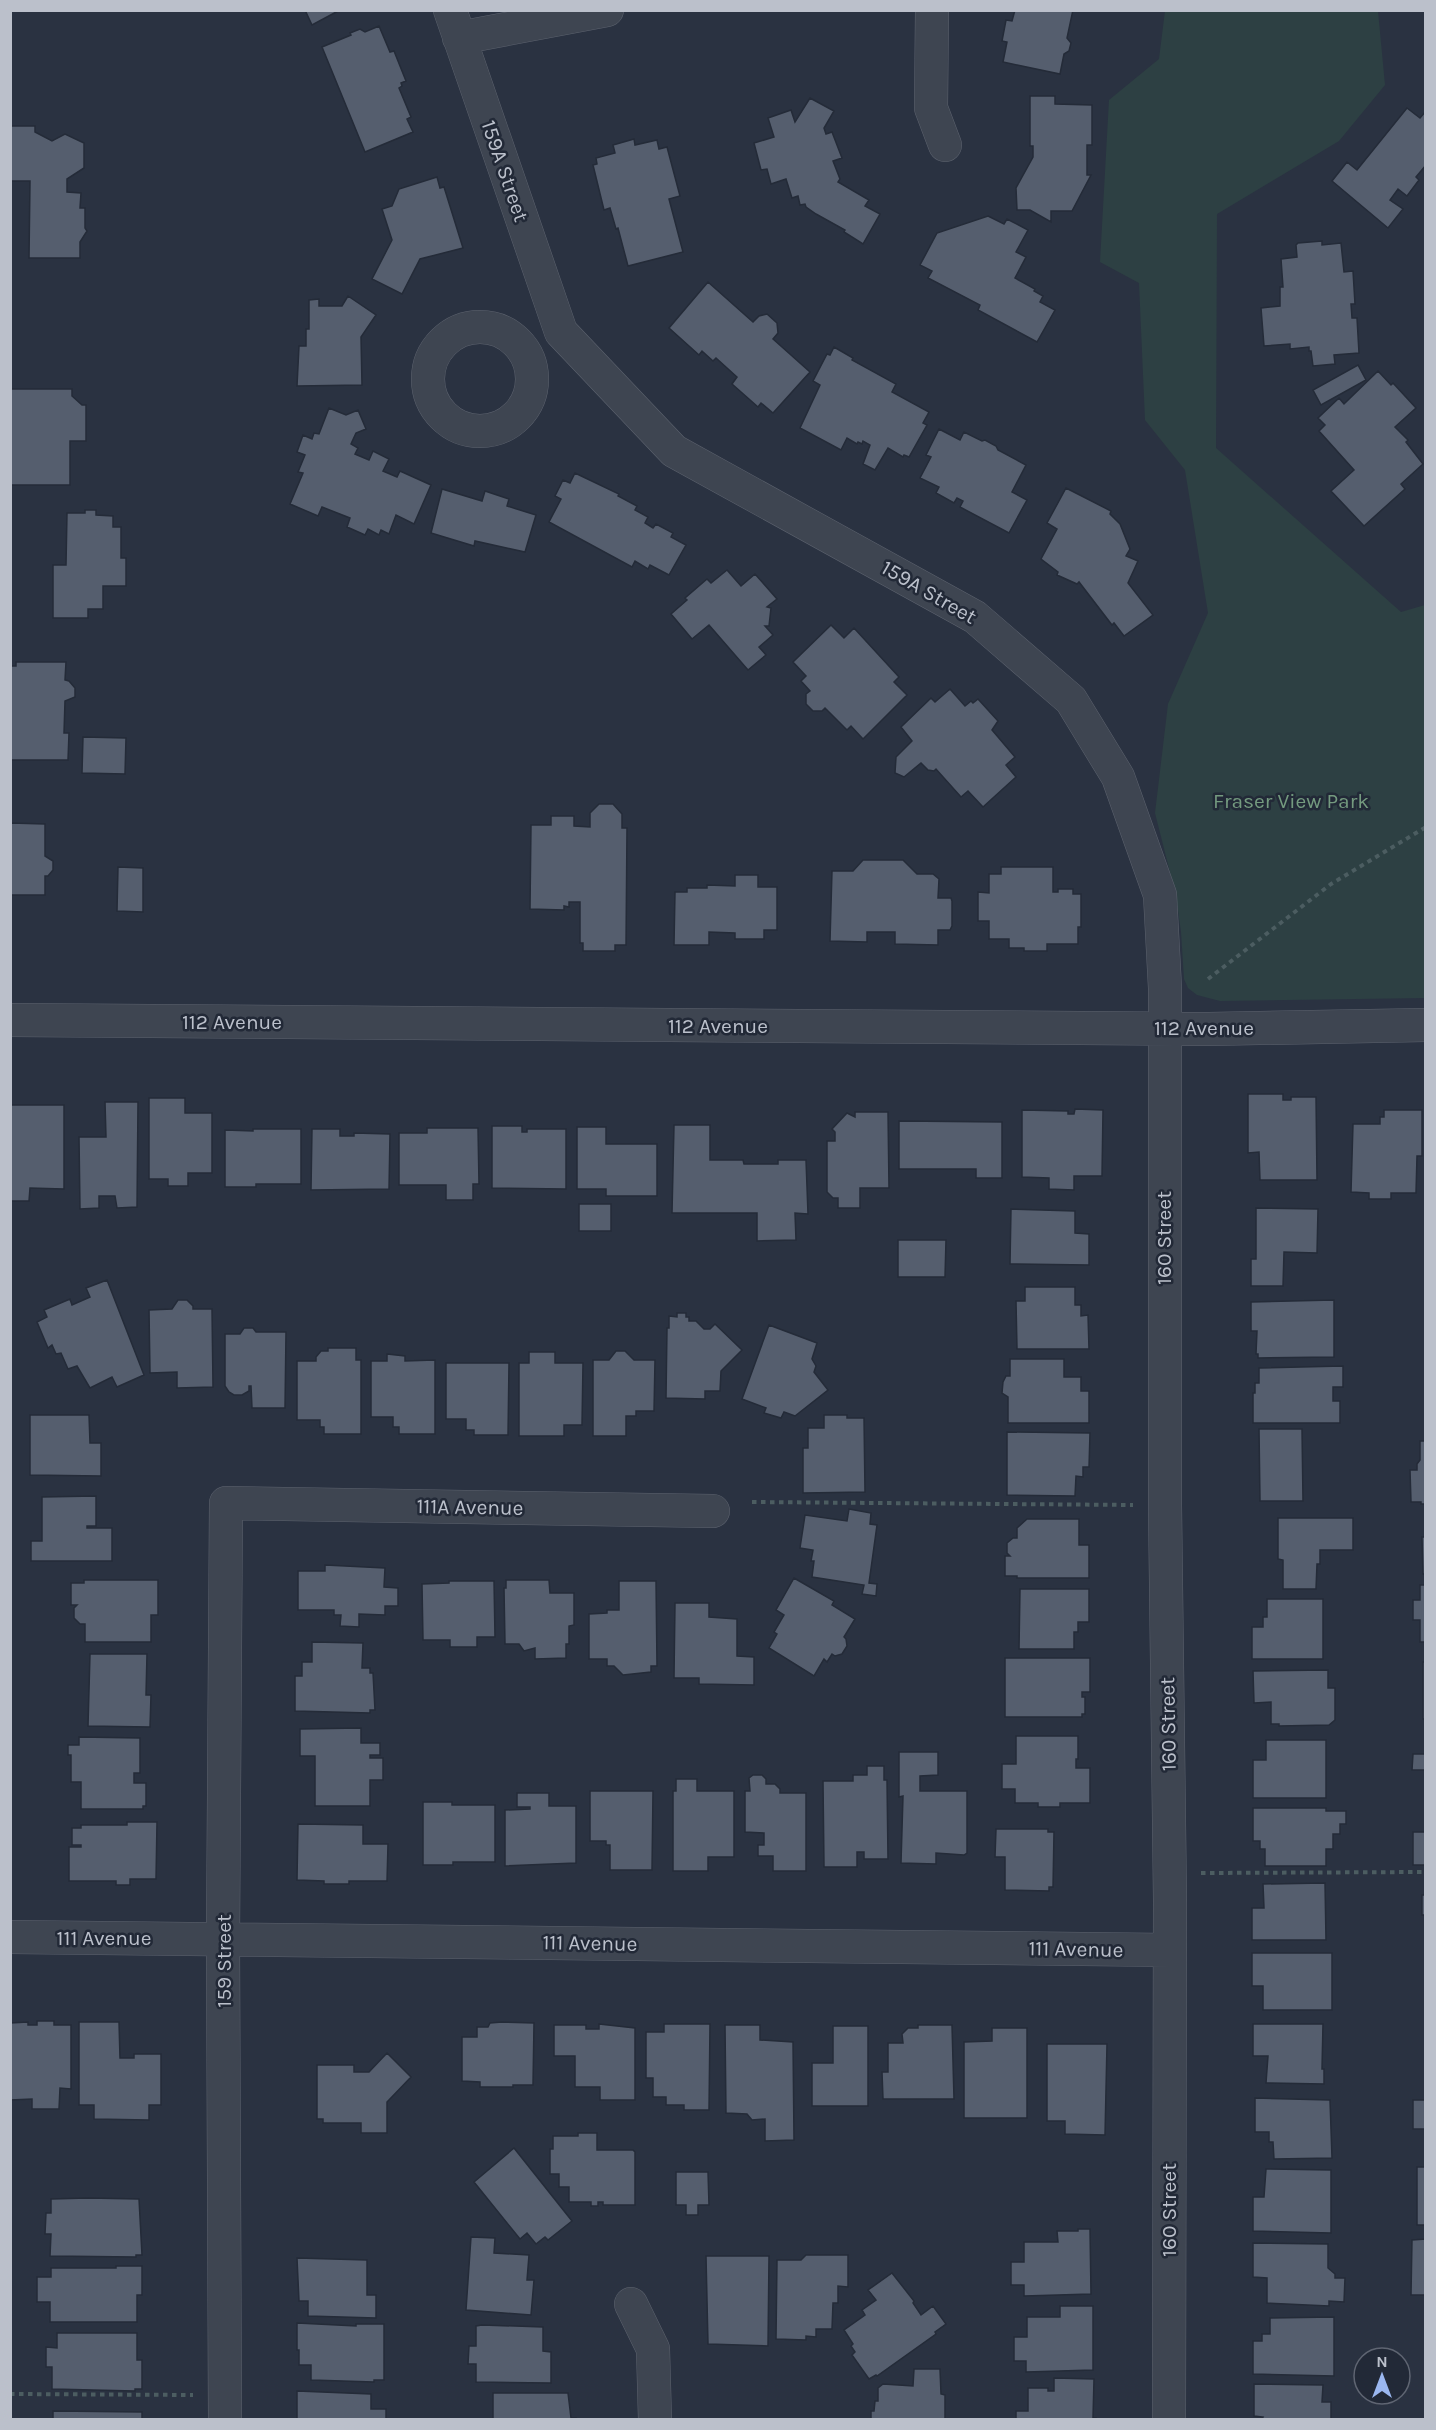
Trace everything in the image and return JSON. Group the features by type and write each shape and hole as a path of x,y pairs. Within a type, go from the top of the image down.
{"street":[{"path":"454,24 607,10"},
{"path":"932,10 931,108 945,145"},
{"name":"159A Street","path":"454,24 561,332 674,451 975,617 1071,700 1118,777 1160,895 1165,1028"},
{"path":"523,347 561,332"},
{"name":"112 Avenue","path":"10,1020 1165,1028 1425,1025"},
{"name":"160 Street","path":"1165,1028 1165,1504 1170,1950 1169,2420"},
{"name":"111A Avenue","path":"226,1503 713,1511"},
{"name":"159 Street","path":"225,2420 223,1939 226,1503"},
{"name":"111 Avenue","path":"10,1937 1170,1950"},
{"path":"631,2304 653,2349 655,2420"}],"path":[{"path":"1208,979 1331,884 1425,827"},
{"path":"752,1502 1137,1504"},
{"path":"1196,1873 1425,1872"},
{"path":"10,2394 196,2395"}],"green space":[{"name":"Fraser View Park","path":"1165,11 1378,11 1385,85 1339,141 1217,214 1216,448 1401,612 1425,605 1425,998 1220,1001 1197,995 1188,988 1184,979 1176,896 1155,813 1168,704 1208,613 1185,470 1145,420 1139,283 1100,262 1109,100 1159,59"}],"building":[{"path":"305,10 340,10 312,25"},
{"path":"1015,10 1073,10 1067,38 1071,43 1069,51 1064,54 1060,74 1003,62 1007,42 1002,41 1006,20 1012,21"},
{"path":"379,26 390,52 394,51 406,81 401,83 402,86 399,88 411,117 407,119 413,132 365,152 322,47 360,29 365,32"},
{"path":"1030,96 1055,96 1055,104 1092,105 1092,145 1087,145 1087,175 1091,175 1072,211 1051,211 1051,222 1030,210 1017,210 1016,188 1033,157 1033,146 1030,146"},
{"path":"810,98 834,111 824,128 826,134 832,132 842,158 833,161 840,179 838,182 869,200 865,206 880,214 863,244 844,232 845,230 816,214 805,204 800,205 798,196 792,198 786,179 771,184 767,169 761,170 754,143 774,137 768,118 791,110 795,122"},
{"path":"1407,108 1420,118 1426,111 1426,165 1416,177 1419,180 1407,196 1398,189 1390,200 1403,209 1388,228 1332,181 1347,162 1357,170"},
{"path":"10,126 35,126 35,132 52,141 65,134 84,143 84,168 67,179 67,192 81,193 80,208 85,208 87,231 80,242 80,258 29,258 30,181 10,181"},
{"path":"634,139 635,145 657,140 659,149 667,147 680,196 669,199 683,252 628,266 610,208 604,210 593,165 597,164 596,158 615,153 613,145"},
{"path":"437,177 440,188 444,187 463,248 420,259 402,294 372,279 392,240 382,209 392,206 399,189"},
{"path":"988,216 1004,224 1007,219 1028,230 1016,252 1026,257 1015,278 1035,289 1034,291 1043,296 1040,302 1055,310 1037,342 978,310 980,305 928,278 932,271 920,265 937,233"},
{"path":"1322,241 1322,245 1341,243 1344,272 1353,271 1355,304 1351,304 1352,318 1357,318 1359,353 1334,355 1335,364 1313,366 1309,347 1290,349 1290,344 1264,346 1261,308 1280,306 1280,287 1283,287 1281,259 1297,257 1296,245 1298,243"},
{"path":"708,282 753,322 759,316 767,314 777,323 778,333 773,339 810,372 773,413 761,403 758,407 732,384 737,377 716,358 713,361 702,351 699,355 669,328"},
{"path":"348,296 376,315 361,337 362,385 297,386 299,346 306,346 306,329 309,329 309,300 319,299 319,306 342,306"},
{"path":"834,347 853,358 852,360 896,384 892,392 929,412 923,423 927,425 909,457 904,455 903,457 888,448 875,470 863,464 870,445 863,441 862,444 858,442 857,444 847,438 841,450 800,428 820,385 813,381 827,354 830,355"},
{"path":"1358,365 1366,380 1321,405 1313,390"},
{"path":"1378,371 1391,385 1393,383 1416,408 1395,427 1408,440 1406,442 1423,464 1401,484 1405,489 1364,526 1331,491 1354,470 1319,431 1325,425 1318,418 1339,398 1344,404"},
{"path":"10,389 72,389 72,396 82,405 86,405 86,441 70,441 70,485 10,485"},
{"path":"329,408 346,415 358,410 366,429 356,433 351,444 358,448 355,454 369,460 373,451 389,459 383,471 397,477 400,471 431,485 414,524 396,515 389,534 381,530 379,535 368,529 365,535 347,527 350,518 322,507 318,516 290,504 303,473 298,472 305,455 297,452 303,435 312,439 314,433 319,434"},
{"path":"939,429 960,440 964,432 982,441 985,440 1026,465 1012,492 1027,500 1009,533 960,507 963,501 957,498 954,503 936,493 939,487 920,478 931,457 926,455"},
{"path":"575,473 619,494 618,496 637,506 635,510 648,517 645,523 653,528 656,524 673,533 671,537 686,545 669,575 650,565 648,569 635,561 632,567 549,522 561,499 555,496 563,480 570,483"},
{"path":"1066,488 1111,511 1110,514 1120,524 1130,549 1126,556 1138,561 1128,583 1153,615 1124,636 1114,623 1112,625 1079,582 1077,584 1057,575 1058,572 1041,559 1057,529 1047,523"},
{"path":"442,489 482,501 485,491 509,499 507,506 536,515 525,552 475,541 474,546 431,533"},
{"path":"85,510 96,510 96,515 113,516 113,527 121,527 121,558 126,558 126,586 103,586 103,609 88,609 88,618 53,618 53,565 66,565 67,513 85,513"},
{"path":"727,570 741,586 755,574 777,599 767,607 771,608 769,626 765,626 773,635 759,647 766,655 748,670 709,625 692,639 671,614 707,579 711,583"},
{"path":"831,625 844,638 854,628 899,677 894,682 907,695 863,739 851,726 847,730 825,708 822,711 813,711 806,704 806,694 810,691 801,681 806,676 793,662"},
{"path":"16,662 66,662 65,680 75,688 75,697 65,701 64,733 69,733 68,760 10,760 11,666 16,666"},
{"path":"950,689 965,706 978,699 998,721 992,730 1015,757 1006,765 1016,777 983,807 968,791 961,797 936,769 928,770 921,763 904,777 895,773 896,757 912,741 901,727 931,698 935,702"},
{"path":"83,737 126,738 125,774 82,773"},
{"path":"599,804 613,804 622,814 622,828 627,828 626,945 615,945 615,951 583,951 583,943 580,943 580,902 569,902 569,907 564,906 564,910 530,909 531,825 551,825 551,816 574,816 574,826 590,827 590,813"},
{"path":"10,823 45,824 45,856 53,861 53,870 45,876 45,895 10,895"},
{"path":"863,860 903,860 917,874 933,874 939,879 938,898 951,898 952,901 952,926 950,930 938,930 938,945 895,944 895,932 867,932 867,942 830,941 832,871 853,871"},
{"path":"118,867 143,868 143,912 117,911"},
{"path":"1001,867 1053,867 1053,892 1058,892 1058,889 1073,889 1073,894 1081,894 1081,927 1078,927 1078,944 1047,944 1047,951 1024,951 1024,948 1009,948 1009,939 989,939 989,921 978,921 978,892 989,893 989,874 1001,874"},
{"path":"735,875 758,875 758,887 777,887 777,930 764,930 764,939 735,939 735,933 709,932 709,945 674,945 675,892 687,892 687,888 707,888 707,885 735,886"},
{"path":"1248,1094 1283,1094 1283,1100 1291,1100 1291,1097 1316,1097 1317,1180 1260,1180 1259,1152 1248,1153"},
{"path":"149,1098 185,1098 185,1113 212,1113 212,1173 188,1173 188,1186 168,1186 168,1179 149,1179"},
{"path":"105,1102 138,1102 137,1207 117,1208 115,1196 99,1196 99,1208 80,1209 79,1137 106,1137"},
{"path":"10,1105 64,1105 64,1189 30,1188 29,1201 10,1201"},
{"path":"1075,1109 1103,1110 1102,1176 1074,1176 1074,1190 1049,1189 1049,1178 1022,1177 1022,1110 1068,1111 1068,1114 1074,1114"},
{"path":"1384,1110 1422,1110 1422,1156 1417,1156 1416,1193 1391,1193 1391,1199 1369,1199 1369,1193 1351,1192 1353,1124 1380,1124 1380,1117 1384,1117"},
{"path":"855,1112 888,1112 889,1188 860,1188 860,1208 838,1208 838,1198 833,1198 827,1192 827,1141 835,1141 835,1132 832,1129 847,1113 855,1117"},
{"path":"899,1121 1002,1122 1002,1178 976,1178 976,1169 899,1169"},
{"path":"674,1125 710,1125 710,1160 743,1160 744,1164 778,1164 778,1160 806,1160 808,1214 795,1213 796,1240 757,1241 757,1213 672,1213"},
{"path":"492,1126 522,1126 522,1132 527,1132 527,1129 566,1129 566,1189 492,1188"},
{"path":"577,1127 606,1127 606,1144 657,1144 657,1196 606,1196 606,1189 577,1189"},
{"path":"427,1128 478,1128 479,1184 473,1184 473,1200 446,1200 446,1185 399,1185 399,1133 427,1133"},
{"path":"253,1129 301,1129 301,1184 225,1187 225,1130 253,1131"},
{"path":"312,1129 340,1129 340,1136 354,1136 354,1133 390,1134 389,1189 311,1190"},
{"path":"579,1204 611,1204 611,1231 579,1231"},
{"path":"1256,1208 1318,1209 1317,1253 1284,1252 1283,1286 1251,1286 1251,1259 1256,1259"},
{"path":"1011,1209 1075,1211 1075,1233 1089,1234 1089,1265 1010,1264"},
{"path":"898,1240 946,1240 945,1277 898,1277"},
{"path":"107,1280 144,1375 117,1387 112,1377 90,1388 77,1366 68,1369 61,1353 56,1354 52,1345 48,1348 37,1322 47,1317 44,1310 70,1299 72,1305 90,1297 86,1288"},
{"path":"1025,1287 1075,1287 1075,1305 1081,1305 1081,1316 1088,1315 1089,1349 1017,1349 1016,1301 1025,1301"},
{"path":"178,1300 187,1300 193,1309 212,1309 213,1387 177,1388 177,1372 150,1373 149,1310 172,1309"},
{"path":"1334,1300 1334,1357 1258,1358 1256,1354 1257,1331 1251,1331 1251,1302"},
{"path":"677,1313 686,1313 689,1321 696,1321 704,1329 710,1329 715,1324 742,1350 721,1371 720,1391 705,1391 705,1399 666,1398 667,1328 669,1328 669,1316 677,1317"},
{"path":"769,1325 817,1343 812,1359 816,1366 814,1372 828,1390 795,1416 784,1412 781,1418 764,1413 766,1408 742,1399"},
{"path":"244,1328 253,1328 256,1332 286,1332 285,1408 252,1408 251,1386 249,1386 249,1391 242,1395 234,1395 225,1386 225,1334 240,1334"},
{"path":"328,1348 356,1348 356,1360 361,1360 361,1434 324,1434 324,1427 320,1427 320,1420 297,1420 297,1361 316,1361 321,1351 328,1351"},
{"path":"616,1351 625,1351 634,1360 655,1360 654,1411 636,1411 636,1416 626,1416 626,1436 593,1436 593,1360 609,1360"},
{"path":"529,1352 555,1352 555,1363 583,1363 582,1425 564,1425 564,1436 519,1436 519,1363 529,1363"},
{"path":"387,1354 405,1356 405,1361 435,1360 435,1434 399,1434 399,1427 393,1427 393,1417 371,1417 371,1361 387,1361"},
{"path":"1010,1359 1064,1359 1064,1377 1081,1377 1081,1391 1089,1391 1089,1423 1008,1423 1008,1397 1002,1393 1003,1382 1006,1376 1010,1376"},
{"path":"446,1363 509,1363 508,1435 474,1435 474,1430 466,1430 466,1419 446,1419"},
{"path":"1343,1366 1343,1387 1333,1387 1333,1401 1340,1401 1340,1423 1253,1423 1253,1393 1255,1393 1255,1383 1259,1383 1259,1368"},
{"path":"30,1415 89,1415 90,1443 101,1443 101,1476 30,1475"},
{"path":"824,1415 864,1418 865,1492 803,1493 803,1448 808,1448 808,1428 824,1428"},
{"path":"1259,1429 1302,1429 1303,1501 1260,1501"},
{"path":"1007,1432 1090,1433 1089,1467 1083,1467 1083,1477 1076,1476 1075,1496 1007,1495"},
{"path":"1420,1441 1426,1441 1426,1504 1411,1502 1410,1470 1417,1470 1420,1460"},
{"path":"96,1496 96,1526 87,1526 87,1528 112,1528 112,1561 31,1561 31,1541 42,1541 42,1497"},
{"path":"849,1509 871,1513 870,1524 877,1525 869,1583 877,1584 876,1596 862,1594 864,1585 812,1577 813,1550 800,1548 805,1515 847,1521"},
{"path":"1278,1518 1353,1518 1353,1550 1320,1550 1316,1589 1283,1589 1283,1560 1278,1559"},
{"path":"1027,1519 1079,1519 1079,1545 1089,1545 1089,1578 1005,1576 1005,1556 1010,1556 1007,1553 1007,1543 1017,1538 1017,1528"},
{"path":"1422,1537 1426,1537 1426,1574 1423,1574"},
{"path":"325,1565 385,1568 384,1587 398,1588 398,1606 385,1606 385,1615 359,1614 359,1627 340,1626 341,1615 334,1615 334,1610 298,1610 298,1571 325,1571"},
{"path":"794,1578 834,1601 832,1605 855,1619 844,1637 847,1646 842,1654 835,1656 832,1654 827,1662 824,1659 814,1676 769,1648 777,1634 774,1632 784,1615 776,1610"},
{"path":"84,1580 158,1580 158,1615 151,1615 151,1642 85,1642 85,1624 80,1624 74,1618 74,1608 77,1605 71,1605 71,1583 84,1583"},
{"path":"506,1580 549,1580 550,1593 574,1593 574,1625 569,1626 566,1658 535,1659 535,1648 524,1651 519,1644 505,1644 504,1588 506,1588"},
{"path":"449,1581 494,1581 495,1637 477,1637 477,1647 450,1647 450,1640 423,1640 422,1584 449,1583"},
{"path":"619,1581 656,1581 657,1666 651,1666 651,1672 623,1675 614,1666 607,1666 607,1659 589,1659 589,1614 619,1610"},
{"path":"1420,1585 1426,1585 1426,1642 1420,1642 1420,1620 1413,1620 1413,1600 1420,1600"},
{"path":"1020,1589 1089,1589 1089,1622 1078,1622 1078,1632 1074,1632 1074,1649 1019,1649"},
{"path":"1267,1599 1323,1599 1323,1659 1252,1659 1252,1627 1263,1627 1263,1617 1267,1617"},
{"path":"675,1603 709,1603 709,1617 737,1619 737,1656 754,1657 754,1685 699,1684 699,1678 674,1678"},
{"path":"312,1642 363,1643 362,1668 370,1668 370,1673 373,1673 375,1710 370,1710 370,1713 295,1711 295,1676 302,1676 302,1662 312,1662"},
{"path":"90,1654 147,1654 146,1695 151,1695 150,1727 88,1726"},
{"path":"1005,1658 1090,1658 1090,1692 1082,1692 1082,1697 1085,1697 1085,1714 1082,1714 1082,1717 1005,1717"},
{"path":"1423,1662 1426,1662 1426,1719 1423,1719"},
{"path":"1328,1670 1328,1688 1335,1688 1335,1720 1329,1725 1279,1726 1279,1724 1271,1724 1271,1702 1254,1703 1253,1671"},
{"path":"361,1728 361,1743 380,1743 380,1755 370,1755 370,1758 383,1758 383,1780 370,1780 370,1806 315,1806 315,1756 300,1756 300,1729"},
{"path":"1016,1736 1078,1736 1076,1768 1090,1768 1090,1803 1060,1803 1060,1807 1038,1807 1038,1803 1015,1803 1015,1789 1002,1789 1002,1764 1016,1764"},
{"path":"79,1737 140,1738 140,1773 134,1773 134,1783 146,1783 146,1806 143,1806 143,1809 81,1809 81,1782 71,1782 71,1755 68,1755 68,1745 79,1745"},
{"path":"1266,1740 1326,1740 1326,1798 1253,1798 1253,1760 1266,1760"},
{"path":"899,1752 938,1752 938,1775 920,1776 920,1791 967,1791 967,1853 964,1855 936,1853 936,1864 901,1863 903,1796 899,1797"},
{"path":"1413,1754 1426,1754 1426,1770 1412,1770"},
{"path":"867,1766 884,1766 884,1780 887,1780 888,1859 864,1859 864,1852 857,1852 857,1867 824,1867 823,1781 853,1781 853,1775 867,1775"},
{"path":"753,1775 762,1775 766,1779 766,1784 775,1784 780,1789 780,1793 806,1793 806,1871 773,1871 773,1856 758,1856 758,1845 764,1845 764,1833 745,1832 745,1791 750,1791 749,1778"},
{"path":"676,1779 697,1779 697,1791 734,1791 734,1857 708,1857 708,1871 673,1871 673,1791 676,1791"},
{"path":"590,1791 653,1791 652,1870 610,1870 610,1845 606,1845 606,1841 590,1841"},
{"path":"517,1793 549,1793 549,1806 576,1806 576,1863 505,1866 505,1810 530,1809 530,1807 517,1807"},
{"path":"423,1802 495,1805 495,1862 423,1865"},
{"path":"1253,1808 1326,1808 1326,1811 1346,1811 1346,1824 1340,1824 1340,1834 1333,1834 1333,1849 1326,1849 1326,1866 1265,1866 1265,1849 1260,1849 1260,1841 1253,1841"},
{"path":"127,1822 157,1822 156,1879 130,1879 130,1885 116,1885 116,1881 69,1881 69,1847 81,1847 81,1845 72,1845 72,1828 81,1828 81,1825 127,1825"},
{"path":"298,1824 363,1825 363,1844 388,1844 387,1881 349,1881 349,1884 324,1884 324,1881 297,1880"},
{"path":"996,1829 1048,1829 1048,1832 1054,1832 1053,1887 1049,1887 1049,1891 1005,1890 1005,1857 995,1857"},
{"path":"1413,1832 1426,1832 1426,1865 1413,1865"},
{"path":"1325,1883 1326,1940 1252,1940 1252,1908 1264,1908 1263,1884"},
{"path":"1422,1895 1426,1895 1426,1915 1422,1915"},
{"path":"1252,1953 1332,1953 1332,2010 1263,2010 1263,1986 1252,1986"},
{"path":"37,2021 54,2021 54,2025 71,2025 71,2089 60,2088 59,2109 32,2109 32,2099 10,2100 10,2023 28,2022 28,2025 37,2025"},
{"path":"79,2022 119,2022 120,2058 134,2058 134,2054 161,2054 161,2105 149,2105 149,2120 94,2119 94,2105 79,2105"},
{"path":"490,2023 534,2023 533,2085 480,2087 480,2082 462,2081 462,2037 477,2037 477,2027 488,2027"},
{"path":"599,2024 635,2028 635,2100 600,2100 600,2087 575,2087 575,2056 554,2056 554,2025 586,2025 586,2029 599,2029"},
{"path":"664,2024 710,2024 709,2110 684,2110 684,2105 666,2105 666,2097 653,2097 653,2078 646,2078 646,2032 664,2032"},
{"path":"1253,2024 1323,2024 1324,2084 1266,2083 1268,2056 1253,2056"},
{"path":"725,2025 760,2025 760,2040 793,2042 794,2140 765,2141 765,2119 752,2120 747,2114 726,2113"},
{"path":"918,2025 952,2025 954,2099 883,2099 882,2072 888,2072 888,2043 903,2043 902,2034 908,2028 918,2028"},
{"path":"833,2026 868,2026 868,2106 812,2106 812,2063 833,2063"},
{"path":"992,2028 1027,2028 1027,2118 964,2118 964,2042 992,2041"},
{"path":"1047,2044 1107,2044 1105,2135 1065,2134 1065,2121 1047,2121"},
{"path":"387,2053 411,2077 387,2102 387,2133 361,2133 361,2123 323,2123 323,2119 317,2119 317,2065 354,2065 354,2072 369,2072"},
{"path":"1255,2098 1330,2100 1332,2158 1274,2159 1273,2142 1269,2142 1269,2132 1255,2132"},
{"path":"1413,2100 1426,2100 1426,2129 1413,2129"},
{"path":"578,2133 597,2133 597,2150 633,2150 635,2152 635,2205 603,2205 603,2202 598,2202 598,2206 591,2206 591,2202 569,2202 569,2187 559,2187 559,2174 550,2174 550,2149 553,2149 553,2136 578,2136"},
{"path":"514,2148 572,2221 548,2240 545,2237 536,2244 527,2233 520,2239 474,2182"},
{"path":"1417,2167 1426,2167 1426,2225 1417,2225"},
{"path":"1266,2169 1331,2170 1331,2233 1253,2231 1253,2197 1264,2197"},
{"path":"676,2172 708,2172 709,2205 698,2205 698,2215 686,2215 686,2205 676,2205"},
{"path":"51,2199 139,2199 142,2255 136,2255 136,2257 50,2256 51,2234 45,2234 46,2213 51,2213"},
{"path":"1078,2229 1090,2229 1091,2294 1024,2296 1024,2285 1011,2285 1011,2262 1024,2262 1024,2242 1058,2242 1057,2231 1078,2231"},
{"path":"471,2237 495,2238 494,2253 529,2255 527,2280 534,2280 531,2315 466,2310"},
{"path":"1426,2239 1426,2295 1411,2295 1412,2240"},
{"path":"1253,2243 1328,2244 1328,2268 1335,2274 1335,2278 1345,2278 1344,2302 1329,2301 1329,2306 1267,2303 1267,2278 1253,2277"},
{"path":"806,2255 848,2255 848,2287 838,2286 838,2303 833,2303 832,2329 816,2329 816,2337 806,2336 806,2340 776,2339 777,2260 801,2260"},
{"path":"706,2256 769,2256 768,2346 708,2344"},
{"path":"297,2258 367,2260 367,2295 376,2295 376,2318 308,2316 308,2301 299,2301"},
{"path":"116,2266 142,2266 142,2295 137,2295 137,2322 50,2322 50,2302 37,2302 37,2277 51,2277 51,2268 116,2268"},
{"path":"892,2273 914,2301 921,2315 933,2306 946,2324 935,2332 936,2334 877,2376 869,2379 852,2355 855,2352 851,2346 853,2344 844,2330 865,2315 862,2310 876,2300 868,2290"},
{"path":"1060,2306 1093,2306 1093,2370 1026,2372 1026,2361 1014,2361 1014,2337 1027,2337 1027,2317 1060,2317"},
{"path":"1334,2317 1334,2376 1253,2374 1253,2341 1262,2341 1262,2334 1270,2334 1270,2318"},
{"path":"297,2323 356,2326 356,2324 384,2324 384,2380 374,2380 374,2382 311,2380 311,2365 299,2365"},
{"path":"476,2326 543,2327 543,2351 551,2352 551,2383 476,2382 476,2364 468,2364 469,2346 476,2346"},
{"path":"57,2333 137,2333 137,2360 142,2360 142,2389 135,2389 135,2391 52,2389 52,2367 46,2367 46,2347 57,2348"},
{"path":"914,2369 940,2369 941,2394 945,2395 945,2420 871,2420 871,2411 874,2411 875,2401 878,2401 878,2388 883,2384 913,2386"},
{"path":"1054,2378 1094,2379 1093,2418 1096,2420 1016,2420 1016,2411 1028,2411 1028,2388 1048,2388 1048,2391 1054,2391"},
{"path":"1254,2384 1323,2385 1322,2402 1331,2402 1331,2420 1261,2420 1263,2417 1254,2416"},
{"path":"297,2391 371,2394 371,2409 386,2409 386,2420 297,2420"},
{"path":"493,2393 568,2393 571,2418 576,2418 576,2420 493,2420"},
{"path":"53,2411 142,2412 142,2420 53,2420"}]}
